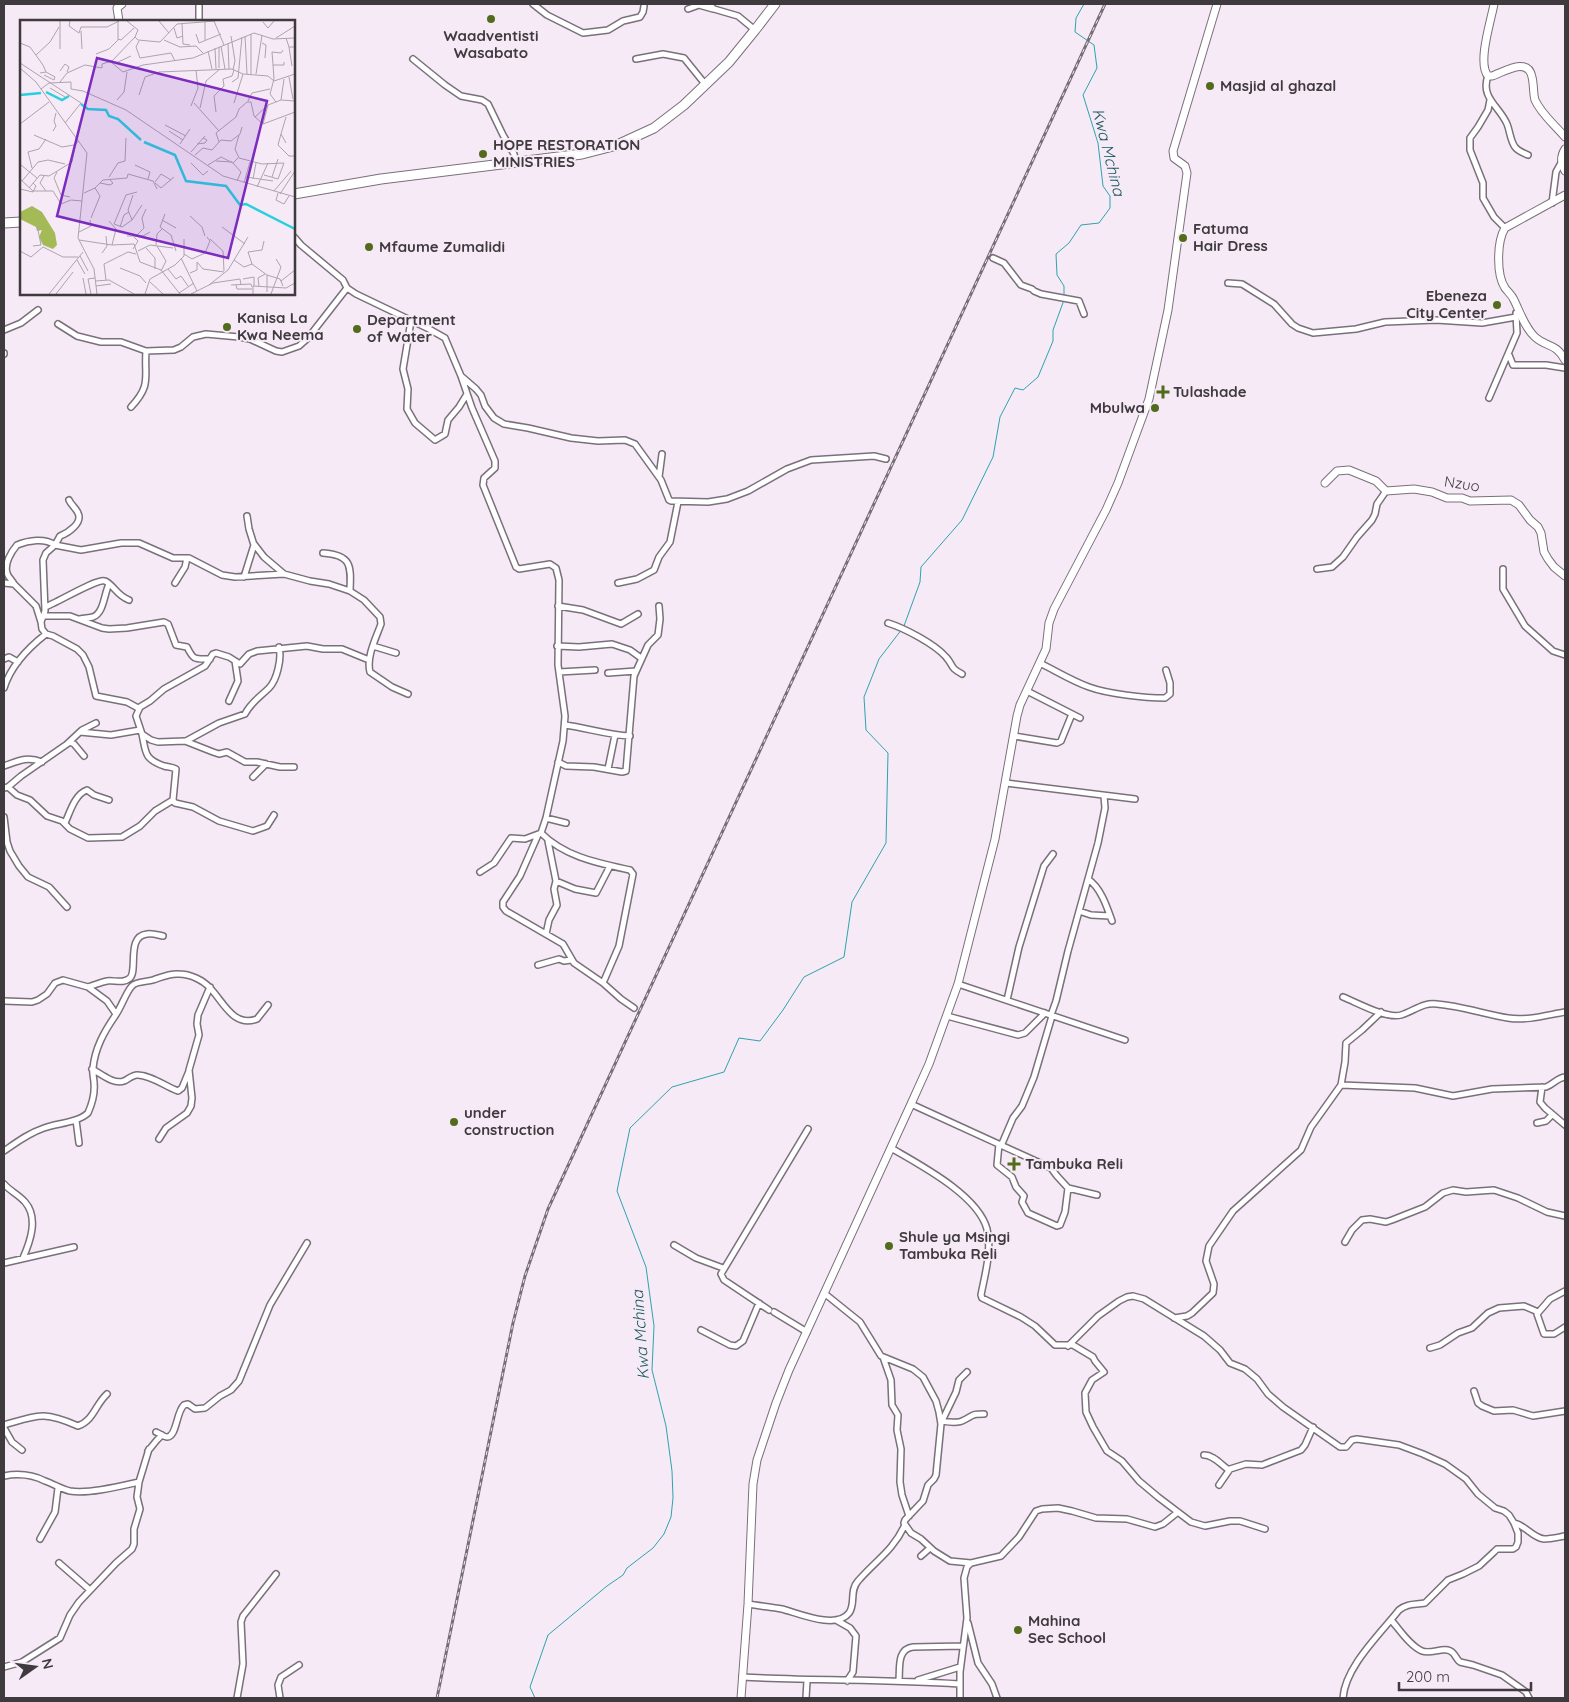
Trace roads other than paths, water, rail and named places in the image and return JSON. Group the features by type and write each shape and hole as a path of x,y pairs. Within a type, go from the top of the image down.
{"highway":[{"path":"295,194 381,179 582,154 616,145 654,128 669,117 729,62 775,4"},
{"path":"4,224 20,222"}],"street":[{"path":"119,20 116,7 122,4"},
{"path":"199,4 199,20"},
{"path":"533,4 546,15 583,33 608,30 623,21 640,17 644,12 644,6"},
{"path":"688,8 699,4 735,14 756,30"},
{"path":"709,4 714,9"},
{"path":"741,1698 748,1604 753,1484 757,1460 776,1403 824,1293 929,1064 947,1016 958,984 995,839 1017,716 1046,649 1049,623 1054,609 1106,510 1149,399 1168,310 1187,176 1186,168 1175,160 1173,151 1217,4"},
{"path":"1494,4 1484,63 1488,76 1485,86 1490,100 1501,112 1508,126 1515,147 1528,155"},
{"path":"636,59 663,54 680,56 686,60 706,84"},
{"path":"413,59 461,96 482,100 488,104 514,154 516,163"},
{"path":"1488,76 1517,66 1526,67 1530,70 1538,105 1565,138"},
{"path":"1490,100 1488,110 1470,138 1470,150 1483,183 1483,198 1494,217 1505,228"},
{"path":"1552,203 1556,172 1565,150"},
{"path":"1561,163 1565,171"},
{"path":"1565,195 1505,228 1500,239 1499,248 1501,278 1527,325 1536,338 1556,348 1565,360"},
{"path":"295,238 342,280 346,288 445,338 496,464 495,468 484,478 484,487 516,567 519,569 550,564 554,565 556,569 559,580 557,646 565,713 563,741 546,818 520,876 502,905 506,911 563,944 571,960 634,1008"},
{"path":"993,258 1004,263 1021,285 1032,288 1040,294 1080,300 1084,314"},
{"path":"1228,283 1242,284 1274,304 1292,324 1313,333 1356,329 1385,322 1436,320 1462,323 1516,317"},
{"path":"58,324 71,333 85,338 101,342 121,342 146,351 174,350 193,337 206,334 250,339 276,351 287,350 299,346 308,338 346,288"},
{"path":"1489,398 1517,333 1516,305"},
{"path":"4,330 21,323 38,310"},
{"path":"411,321 403,369 408,389 408,409 411,418 431,438 438,440 445,434 448,420 467,394"},
{"path":"132,407 143,394 146,381 146,351"},
{"path":"1509,355 1515,366 1546,365 1565,368"},
{"path":"461,376 476,390 488,412 499,422 571,438 630,442 638,447 664,484 669,500 678,502 708,502 728,499 748,491 787,469 811,460 874,456 886,459"},
{"path":"659,477 662,454"},
{"path":"1316,569 1332,567 1343,557 1372,520 1377,504 1386,491 1376,481 1349,470 1337,471 1325,483"},
{"name":"Nzuo","path":"1386,491 1414,490 1432,492 1447,498 1462,498 1470,501 1511,500 1519,505 1538,527 1544,552 1554,567 1565,576"},
{"path":"69,500 79,517 70,532 60,536 43,560 45,607 42,629 46,634 78,649 84,655 96,696 129,703 138,708"},
{"path":"618,583 640,578 654,570 659,557 670,542 678,502"},
{"path":"247,516 253,544 264,557 284,574"},
{"path":"43,619 36,606 8,576 6,567 16,546 42,540 55,545 81,550 121,543 137,543 173,558 187,558 219,575 244,577 284,574 329,584 350,591 368,602 380,618 381,624 369,660 371,673 392,687 408,694"},
{"path":"244,577 253,544"},
{"path":"324,553 339,554 346,560 350,571 350,591"},
{"path":"175,583 185,567 187,558"},
{"path":"1503,569 1503,589 1525,626 1553,650 1565,655"},
{"path":"45,607 56,604 102,580 109,584 119,595 129,600"},
{"path":"4,583 14,584"},
{"path":"80,619 94,616 100,611 109,584"},
{"path":"558,606 586,611 621,624 638,614"},
{"path":"558,762 573,767 626,771 634,677 648,645 658,635 659,606"},
{"path":"43,619 70,616 109,629 164,622 168,624 176,645 186,647 193,658 210,660"},
{"path":"888,623 903,628 931,645 946,657 952,668 962,674"},
{"path":"4,688 12,669 32,645 46,634"},
{"path":"557,646 611,644 630,650 642,658"},
{"path":"96,723 80,732 6,788 30,800 46,816 65,823 70,829 88,838 122,837 140,826 172,800 176,769 148,758 136,716 138,708 164,689 200,669 216,653 229,657 240,664 254,652 279,647 307,646 323,649 342,649 369,660"},
{"path":"373,646 396,653"},
{"path":"186,741 219,723 245,714 252,702 270,687 281,660 279,647"},
{"path":"364,657 371,653"},
{"path":"4,660 9,657 18,662"},
{"path":"229,701 238,681 235,661"},
{"path":"1040,663 1094,689 1153,698 1165,698 1170,694 1170,683 1166,670"},
{"path":"559,672 595,670"},
{"path":"608,673 636,671"},
{"path":"1027,691 1080,718"},
{"path":"1014,736 1057,743 1061,741 1072,714"},
{"path":"564,725 630,736"},
{"path":"80,732 111,735 141,732 150,740 158,742 186,741 220,754 226,752 244,761 280,767 294,767"},
{"path":"608,770 615,735"},
{"path":"66,744 72,742 84,756"},
{"path":"4,766 34,758 42,762"},
{"path":"252,777 266,764"},
{"path":"1006,783 1104,796 1135,798"},
{"path":"65,823 76,800 84,791 87,790 109,800"},
{"path":"1068,1188 1065,1212 1059,1226 1028,1213 1022,1202 1024,1196 1016,1187 1012,1177 997,1165 996,1158 1009,1125 1022,1106 1034,1077 1049,1015 1056,1001 1102,825 1105,808 1104,796"},
{"path":"172,800 193,807 219,820 253,831 267,826 274,815"},
{"path":"4,816 7,842 19,866 28,877 49,886 67,907"},
{"path":"546,818 566,823"},
{"path":"539,834 570,854 630,870 633,876 619,946 603,983"},
{"path":"480,872 494,863 511,838 525,839 539,834"},
{"path":"546,934 549,920 557,905 554,889 556,881 548,840"},
{"path":"1007,1000 1019,947 1044,866 1053,854"},
{"path":"556,881 575,889 596,894 610,866"},
{"path":"1079,911 1111,918 1096,887 1088,879"},
{"path":"88,987 104,982 119,982 128,979 133,972 133,953 138,940 147,934 163,936"},
{"path":"538,965 559,959 564,961 571,960"},
{"path":"4,1151 27,1135 46,1127 76,1120 87,1115 94,1091 92,1069 97,1048 102,1035 131,987 136,983 180,974 194,977 210,987 227,1010 244,1020 257,1019 268,1005"},
{"path":"4,1001 32,1002 38,1000 47,994 55,983 63,980 88,987 107,1001 116,1014"},
{"path":"958,984 1124,1040"},
{"path":"92,1069 118,1082 135,1075 149,1077 178,1091 182,1088 189,1070 199,1035 198,1016 210,987"},
{"path":"1343,997 1395,1016 1402,1015 1429,1003 1509,1018 1528,1018 1565,1012"},
{"path":"1174,1318 1192,1314 1214,1293 1214,1284 1206,1261 1213,1238 1233,1212 1301,1150 1311,1128 1341,1085 1346,1042 1381,1012"},
{"path":"947,1016 1018,1035 1025,1033 1049,1015"},
{"path":"159,1139 166,1128 187,1114 191,1106 189,1070"},
{"path":"1341,1085 1415,1088 1453,1096 1492,1089 1549,1086 1557,1079 1565,1077"},
{"path":"1542,1087 1540,1102 1565,1125"},
{"path":"911,1104 1052,1168 1068,1188 1097,1195"},
{"path":"1537,1123 1546,1121 1552,1115"},
{"path":"76,1120 78,1143"},
{"path":"807,1332 724,1280 721,1274 808,1129"},
{"path":"891,1148 942,1179 964,1196 980,1215 987,1230 987,1263 982,1298 1021,1317 1035,1326 1056,1345 1073,1345 1093,1357 1104,1372 1092,1380 1085,1392 1086,1412 1107,1451 1122,1461 1139,1481 1191,1522 1205,1526 1235,1521 1265,1529"},
{"path":"4,1184 25,1202 30,1212 31,1238 23,1258"},
{"path":"1345,1242 1352,1230 1362,1220 1370,1219 1386,1222 1425,1207 1443,1193 1453,1190 1466,1192 1494,1190 1518,1198 1547,1212 1565,1216"},
{"path":"156,1432 168,1437 174,1433 180,1411 184,1405 188,1404 195,1410 205,1408 236,1386 270,1305 307,1243"},
{"path":"674,1245 701,1261 723,1268"},
{"path":"4,1263 74,1247"},
{"path":"1565,1291 1550,1299 1537,1314 1544,1334 1554,1334 1565,1327"},
{"path":"748,1604 784,1610 819,1620 836,1620 849,1613 853,1585 887,1552 905,1525 904,1522 923,1501 928,1485 936,1477 941,1423 937,1405 920,1374 906,1365 883,1357 877,1352 860,1322 824,1293"},
{"path":"1068,1346 1104,1311 1127,1297 1133,1296 1144,1299 1204,1336 1220,1350 1230,1363 1245,1369 1257,1379 1268,1394 1283,1407 1340,1447 1346,1447 1352,1440 1357,1439 1399,1445 1424,1454 1445,1464 1466,1479 1478,1494 1495,1508 1504,1510 1509,1515 1518,1533 1516,1547 1513,1549 1498,1549 1479,1566 1448,1580 1425,1603 1404,1606 1351,1671 1343,1698"},
{"path":"701,1330 730,1345 736,1346 743,1341 759,1303"},
{"path":"1430,1348 1440,1345 1458,1333 1472,1328 1488,1313 1499,1308 1524,1306 1538,1312"},
{"path":"883,1357 891,1380 892,1408 898,1415 897,1430 901,1449 900,1482 909,1516"},
{"path":"941,1423 956,1392 959,1380 968,1372"},
{"path":"1474,1391 1478,1403 1494,1411 1513,1410 1533,1416 1565,1411"},
{"path":"22,1450 12,1442 4,1426 30,1417 43,1415 60,1418 78,1426 88,1421 93,1415 96,1405 106,1394"},
{"path":"941,1423 959,1422 972,1414 984,1414"},
{"path":"1219,1485 1229,1470 1246,1464 1262,1465 1297,1452 1305,1445 1313,1427"},
{"path":"4,1667 22,1662 60,1638 70,1615 90,1590 132,1549 134,1529 140,1509 137,1489 149,1450 162,1436"},
{"path":"1204,1455 1209,1455 1229,1470"},
{"path":"4,1476 19,1473 40,1479 58,1488 73,1491 116,1487 139,1482"},
{"path":"40,1539 55,1512 58,1488"},
{"path":"905,1525 911,1533 930,1548 953,1562 971,1563 1001,1556 1019,1536 1036,1511 1042,1508 1058,1508 1096,1518 1127,1519 1155,1527 1164,1524 1178,1512"},
{"path":"1514,1523 1524,1526 1538,1537 1544,1539 1565,1536"},
{"path":"922,1556 930,1548"},
{"path":"59,1563 90,1590"},
{"path":"960,1698 960,1667 966,1618 964,1574 971,1563"},
{"path":"237,1698 243,1664 241,1622 243,1616 276,1574"},
{"path":"966,1618 978,1663 992,1684 997,1698"},
{"path":"836,1620 850,1628 855,1635 853,1672 847,1681"},
{"path":"1391,1620 1419,1650 1426,1653 1449,1651 1453,1653 1458,1662 1502,1675 1526,1692 1529,1698"},
{"path":"899,1680 902,1653 906,1648 963,1646"},
{"path":"280,1698 278,1685 281,1677 298,1665"},
{"path":"915,1681 960,1667"},
{"path":"742,1677 807,1681 899,1680 959,1684"},
{"path":"806,1698 807,1681"}],"waterway":[{"name":"Kwa Mchina","path":"1064,296 1064,286 1057,275 1056,254 1069,243 1081,225 1099,223 1110,208 1110,196 1103,186 1098,143 1083,95 1097,68 1094,45 1075,32 1076,18 1084,4"},
{"name":"Kwa Mchina","path":"904,626 920,582 921,567 962,520 993,457 1000,417 1015,388 1023,390 1038,377 1053,341 1053,330 1064,300"},
{"name":"Kwa Mchina","path":"535,1698 530,1687 548,1635 623,1575 627,1568 653,1548 664,1534 671,1517 673,1498 672,1471 666,1426 652,1370 654,1326 646,1267 617,1191 630,1128 672,1087 724,1072 739,1038 760,1041 804,977 844,957 852,902 886,843 888,753 866,730 864,697 879,659 902,629"}],"railway":[{"path":"437,1698 513,1323 525,1276 548,1209 1105,4"}],"place":[{"name":"Waadventisti Wasabato","path":"491,19"},
{"name":"Masjid al ghazal","path":"1210,86"},
{"name":"HOPE RESTORATION MINISTRIES","path":"483,154"},
{"name":"Fatuma Hair Dress","path":"1183,238"},
{"name":"Mfaume Zumalidi","path":"369,247"},
{"name":"Ebeneza City Center","path":"1497,305"},
{"name":"Kanisa La Kwa Neema","path":"227,327"},
{"name":"Department of Water","path":"357,329"},
{"name":"Tulashade","path":"1163,392"},
{"name":"Mbulwa","path":"1155,408"},
{"name":"under construction","path":"454,1122"},
{"name":"Tambuka Reli","path":"1014,1164"},
{"name":"Shule ya Msingi Tambuka Reli","path":"889,1246"},
{"name":"Mahina Sec School","path":"1018,1630"}]}
